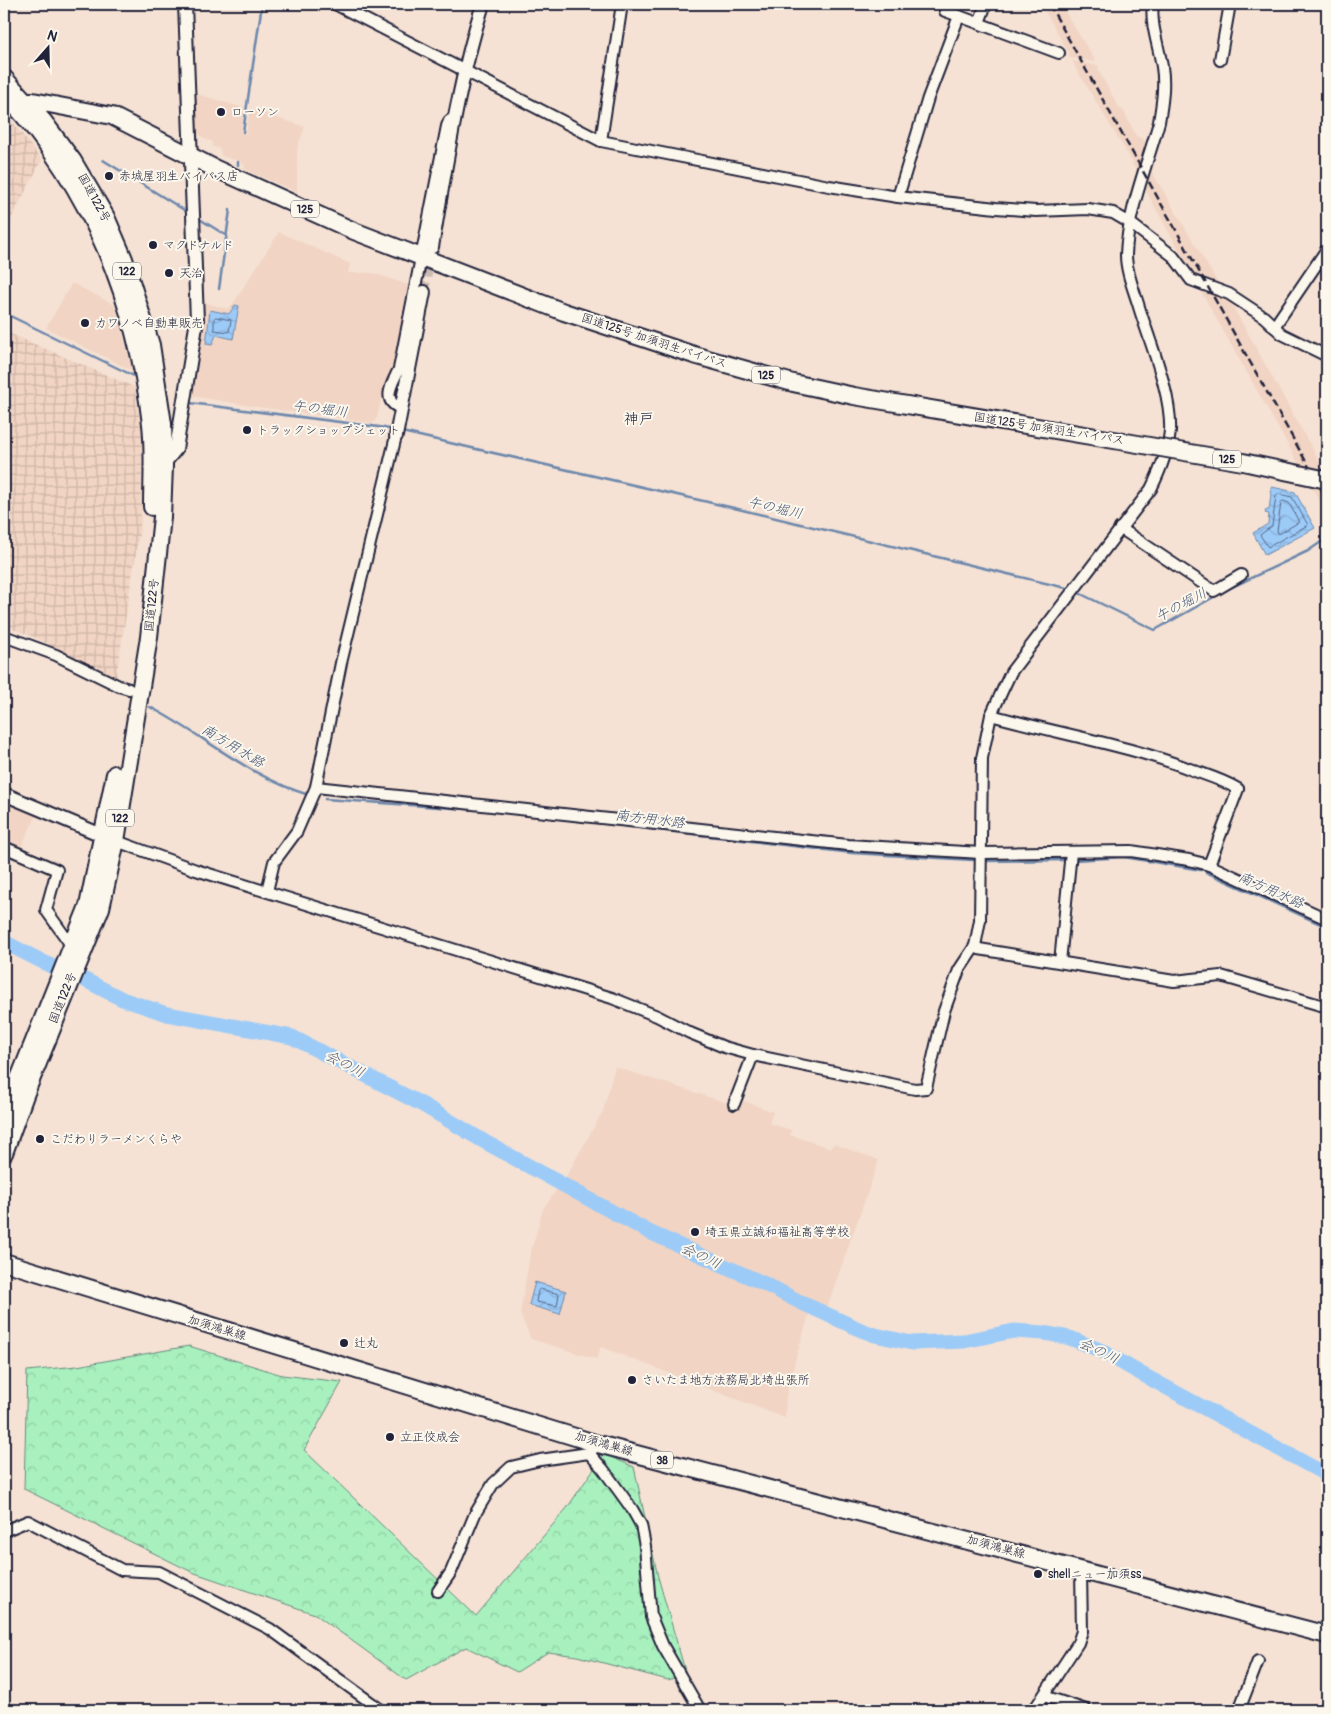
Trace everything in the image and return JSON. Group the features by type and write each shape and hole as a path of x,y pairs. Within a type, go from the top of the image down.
{"main road":[{"name":"国道122号","path":"4,78 15,100 64,172 94,224 111,260 129,309 139,347 158,468 162,517 149,638 110,838 88,906 4,1116"},
{"name":"国道125号 加須羽生バイパス","path":"15,100 80,109 112,116 317,215 426,252 564,312 694,355 793,383 854,396 1243,462 1327,480"},
{"name":"国道122号","path":"4,1153 28,1086 100,908 129,689 138,637 163,424 151,344 124,259 106,217 57,138 15,100"},
{"path":"57,138 59,125 62,120 80,109"},
{"name":"加須鴻巣線","path":"4,1262 594,1448 1081,1570 1327,1635"}],"street":[{"path":"158,468 176,449 197,320 185,4"},
{"path":"335,4 601,141 829,186 898,197 1026,210 1106,211 1122,217 1172,256 1191,280 1229,294 1264,317 1282,334 1327,356"},
{"path":"402,409 392,403 388,394 399,369 473,36 483,4"},
{"path":"601,141 622,4"},
{"path":"946,4 945,11 1059,53"},
{"path":"979,23 986,4"},
{"path":"4,794 110,838 196,870 612,998 657,1016 690,1033 724,1047 753,1055 915,1089 926,1088 944,1011 955,979 975,946 980,920 982,758 991,715 1011,672 1145,497 1163,462 1170,431 1170,416 1166,392 1130,279 1126,256 1130,223 1162,106 1163,76 1154,34 1153,4"},
{"path":"1220,60 1230,4"},
{"path":"898,197 928,98 959,16"},
{"path":"1274,327 1327,249"},
{"path":"266,891 274,862 297,831 316,787 341,663 402,409 424,292"},
{"path":"1120,528 1214,591 1241,575"},
{"path":"4,636 56,655 119,686 129,689"},
{"path":"991,715 1116,745 1166,760 1238,789 1209,865"},
{"path":"316,787 848,845 981,854 1131,851 1209,865 1327,919"},
{"path":"4,847 57,870 46,910 72,945"},
{"path":"1060,962 1070,852"},
{"path":"975,946 1174,981 1220,976 1327,1007"},
{"path":"734,1104 753,1055"},
{"path":"438,1591 451,1572 475,1514 493,1484 512,1467 594,1448 609,1477 632,1509 641,1526 645,1546 651,1617 663,1646 700,1710"},
{"path":"4,1531 28,1521 122,1570 159,1572 270,1629 381,1710"},
{"path":"1034,1710 1078,1643 1082,1631 1081,1570"},
{"path":"1239,1710 1258,1661"},
{"path":"1044,1696 1086,1710"}],"shaded area":[{"path":"1041,4 1066,4 1065,12 1096,62 1070,58"},
{"path":"1073,61 1099,66 1098,70 1120,109 1123,110 1136,136 1143,139 1147,147 1139,174 1075,67"},
{"path":"194,93 244,108 241,133 246,133 250,109 305,127 297,148 297,192 244,169 245,167 242,162 221,156 220,148 213,147 212,141 197,133"},
{"path":"4,111 42,160 4,232"},
{"path":"1151,166 1153,168 1152,172 1219,285 1198,279 1184,259 1145,189"},
{"path":"279,232 350,264 348,273 373,273 408,285 392,374 384,388 377,418 373,423 191,396 204,302 227,309 233,304"},
{"name":"カワノベ自動車販売","path":"72,283 115,305 133,371 46,328"},
{"path":"1199,288 1227,296 1327,475 1327,514"},
{"path":"4,331 134,387 142,432 141,521 116,678 32,636 4,626"},
{"path":"4,803 36,816 19,851 4,844"},
{"name":"埼玉県立誠和福祉高等学校","path":"615,1067 740,1107 744,1101 773,1112 769,1123 791,1130 790,1135 830,1148 834,1144 879,1160 827,1307 813,1301 786,1397 785,1418 601,1347 596,1359 531,1339 520,1314 530,1255 543,1209 567,1175 603,1111"}],"green space":[{"path":"189,1346 282,1375 342,1382 304,1450 476,1616 567,1508 604,1454 634,1467 658,1577 686,1674 668,1680 577,1656 548,1652 517,1672 466,1647 406,1680 315,1614 192,1572 24,1489 27,1371 77,1366"}],"water":[{"path":"235,305 239,306 233,339 216,335 212,345 206,344 210,310 229,314"},
{"path":"1272,487 1295,492 1315,528 1265,555 1253,533 1268,524 1269,514 1265,513 1266,510 1269,510"},
{"path":"535,1282 566,1291 560,1314 529,1305"}],"waterway":[{"path":"243,132 262,4"},
{"path":"103,160 189,213"},
{"path":"219,289 230,210"},
{"path":"198,218 227,236"},
{"name":"午の堀川","path":"4,313 136,377"},
{"name":"午の堀川","path":"190,403 394,430"},
{"name":"午の堀川","path":"402,432 734,508 1070,589"},
{"name":"午の堀川","path":"1075,591 1155,630 1230,588 1308,551 1327,538"},
{"name":"南方用水路","path":"150,707 247,767 267,778 309,795"},
{"name":"南方用水路","path":"325,799 481,810"},
{"name":"南方用水路","path":"539,816 852,853 973,860"},
{"name":"南方用水路","path":"1075,860 1124,857 1201,870"},
{"name":"南方用水路","path":"987,861 1067,860"},
{"name":"南方用水路","path":"1206,872 1327,927"},
{"name":"会の川","path":"4,942 55,968"},
{"name":"会の川","path":"85,980 122,999 167,1014 292,1037 423,1105 485,1142 649,1232 861,1330 912,1343 964,1341 1014,1331 1044,1333 1070,1338 1102,1351 1327,1475"},
{"path":"317,1707 323,1710"}],"tunnel":[{"path":"424,292 430,256"}],"railway":[{"path":"1049,4 1327,499"}],"place":[{"name":"ローソン","path":"221,112"},
{"name":"赤城屋羽生バイパス店","path":"109,176"},
{"name":"マクドナルド","path":"153,245"},
{"name":"天治","path":"169,273"},
{"name":"カワノベ自動車販売","path":"85,323"},
{"name":"トラックショップジェット","path":"247,430"},
{"name":"こだわりラーメンくらや","path":"40,1139"},
{"name":"埼玉県立誠和福祉高等学校","path":"695,1232"},
{"name":"辻丸","path":"344,1343"},
{"name":"さいたま地方法務局北埼出張所","path":"632,1380"},
{"name":"立正佼成会","path":"390,1437"},
{"name":"shellニュー加須ss","path":"1038,1574"}],"district":[{"name":"神戸","path":"639,419"}]}
